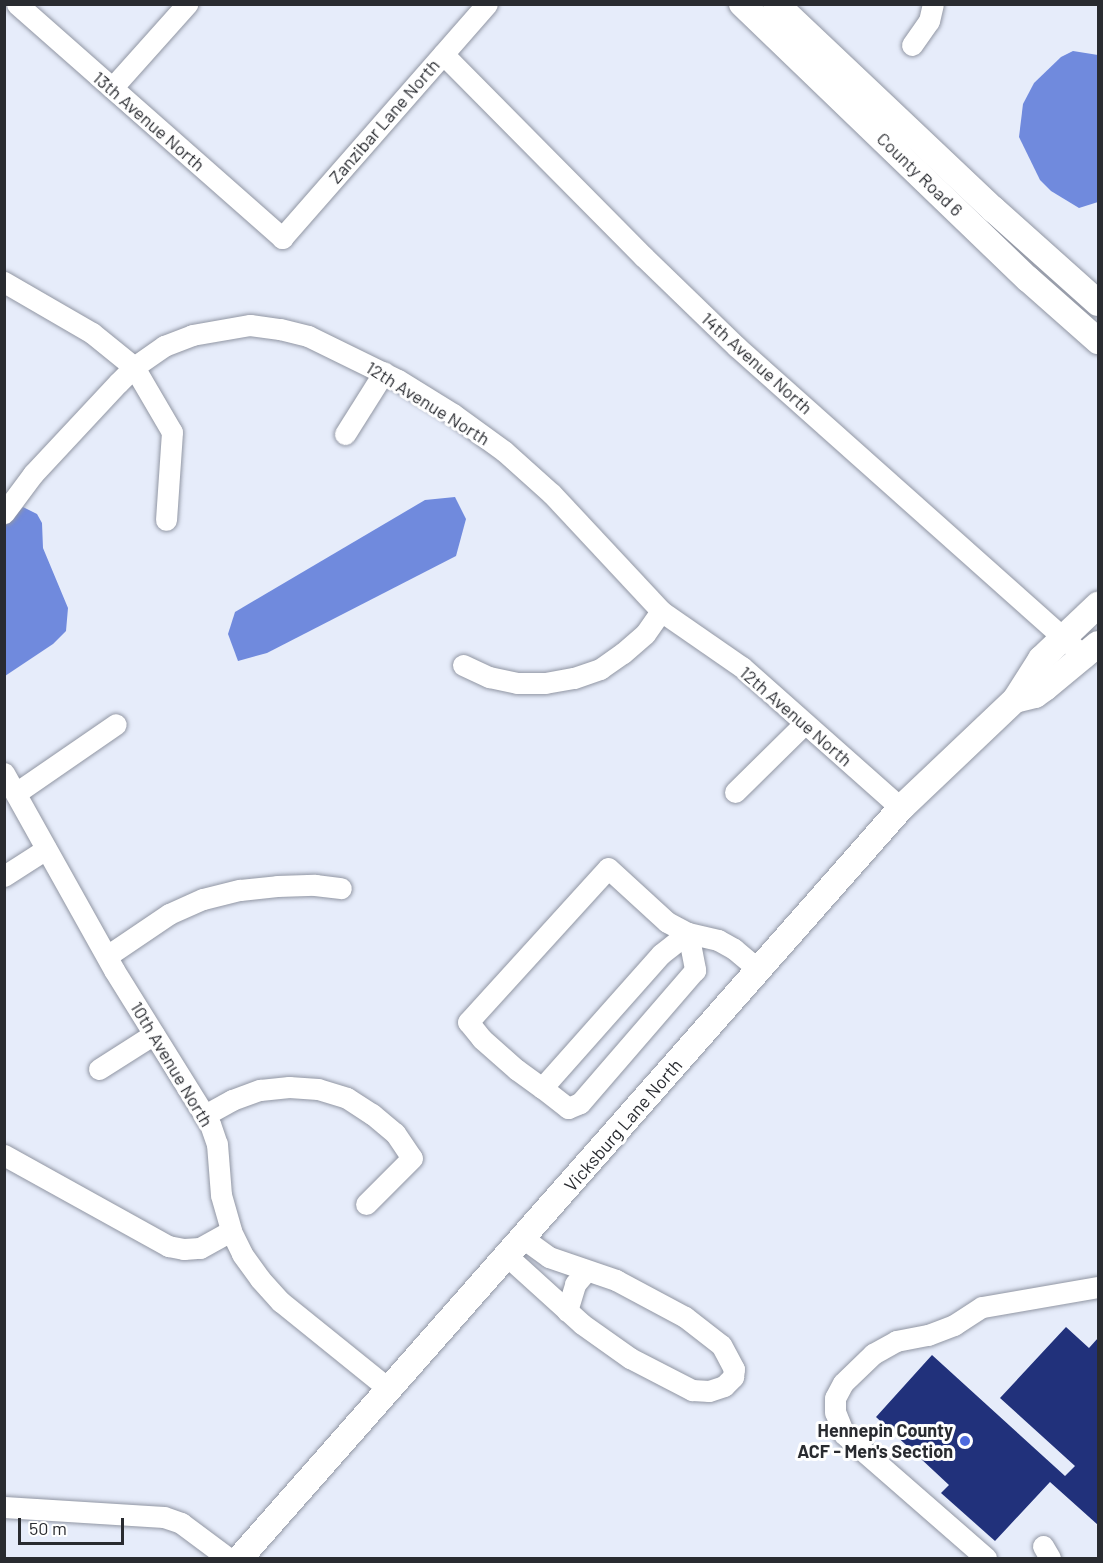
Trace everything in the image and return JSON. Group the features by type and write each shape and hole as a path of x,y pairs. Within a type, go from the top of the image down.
{"main road":[{"name":"County Road 6","path":"742,4 1028,279 1096,335"},
{"name":"County Road 6","path":"776,4 993,209 1098,303"},
{"name":"Vicksburg Lane North","path":"240,1558 901,808 1015,700 1034,668 1098,605"},
{"name":"Vicksburg Lane North","path":"1015,700 1035,695 1092,650"}],"street":[{"name":"13th Avenue North","path":"17,4 282,238"},
{"path":"112,88 187,4"},
{"name":"Zanzibar Lane North","path":"282,238 487,4"},
{"path":"912,45 929,21 933,4"},
{"name":"14th Avenue North","path":"443,54 644,258 737,347 1064,638 1092,650"},
{"path":"4,282 82,327 134,367 172,432 166,520"},
{"name":"12th Avenue North","path":"4,513 33,474 134,367 164,346 192,334 249,326 280,329 308,336 384,372 453,414 504,451 552,494 661,611 742,667 901,808"},
{"path":"345,434 384,372"},
{"path":"463,665 489,677 517,683 545,683 574,678 600,669 623,653 645,634 661,611"},
{"path":"735,792 806,723"},
{"path":"16,793 116,724"},
{"name":"10th Avenue North","path":"4,773 106,956 205,1115 217,1144 221,1195 231,1231 242,1254 260,1280 281,1302 390,1390"},
{"path":"4,876 46,849"},
{"path":"688,933 695,970 580,1102 568,1108 482,1039 468,1022 608,868 668,922 688,933 718,940 734,949 759,970"},
{"path":"106,956 169,914 203,899 240,890 277,885 341,888"},
{"path":"542,1088 661,954 688,933"},
{"path":"99,1069 154,1034"},
{"path":"205,1115 232,1100 270,1089 289,1087 318,1089 347,1098 372,1114 395,1133 412,1158 366,1204"},
{"path":"4,1155 168,1245 184,1249 200,1248 231,1231"},
{"path":"515,1247 616,1280 685,1317 721,1345 732,1363 733,1377 724,1386 709,1391 692,1390 630,1358 567,1311 515,1247"},
{"path":"567,1311 575,1284 587,1270"},
{"path":"986,1558 844,1434 835,1412 835,1398 843,1383 873,1353 896,1341 937,1332 982,1307 1098,1287"},
{"path":"4,1507 164,1517 182,1523 228,1558"}],"water":[{"path":"1073,51 1098,55 1098,202 1079,208 1051,191 1040,180 1019,137 1023,104 1034,83 1061,57"},
{"path":"455,497 466,519 456,556 267,653 238,661 228,634 235,612 425,500"},
{"path":"23,507 37,514 42,523 43,548 68,608 66,631 53,644 5,676 5,526"}],"building":[{"name":"Hennepin County ACF - Men's Section","path":"1066,1327 1089,1348 1098,1338 1098,1525 1050,1482 995,1541 941,1493 949,1485 876,1417 932,1355 1065,1476 1075,1466 1000,1398"}],"place":[{"name":"Hennepin County ACF - Men's Section","path":"965,1441"}]}
